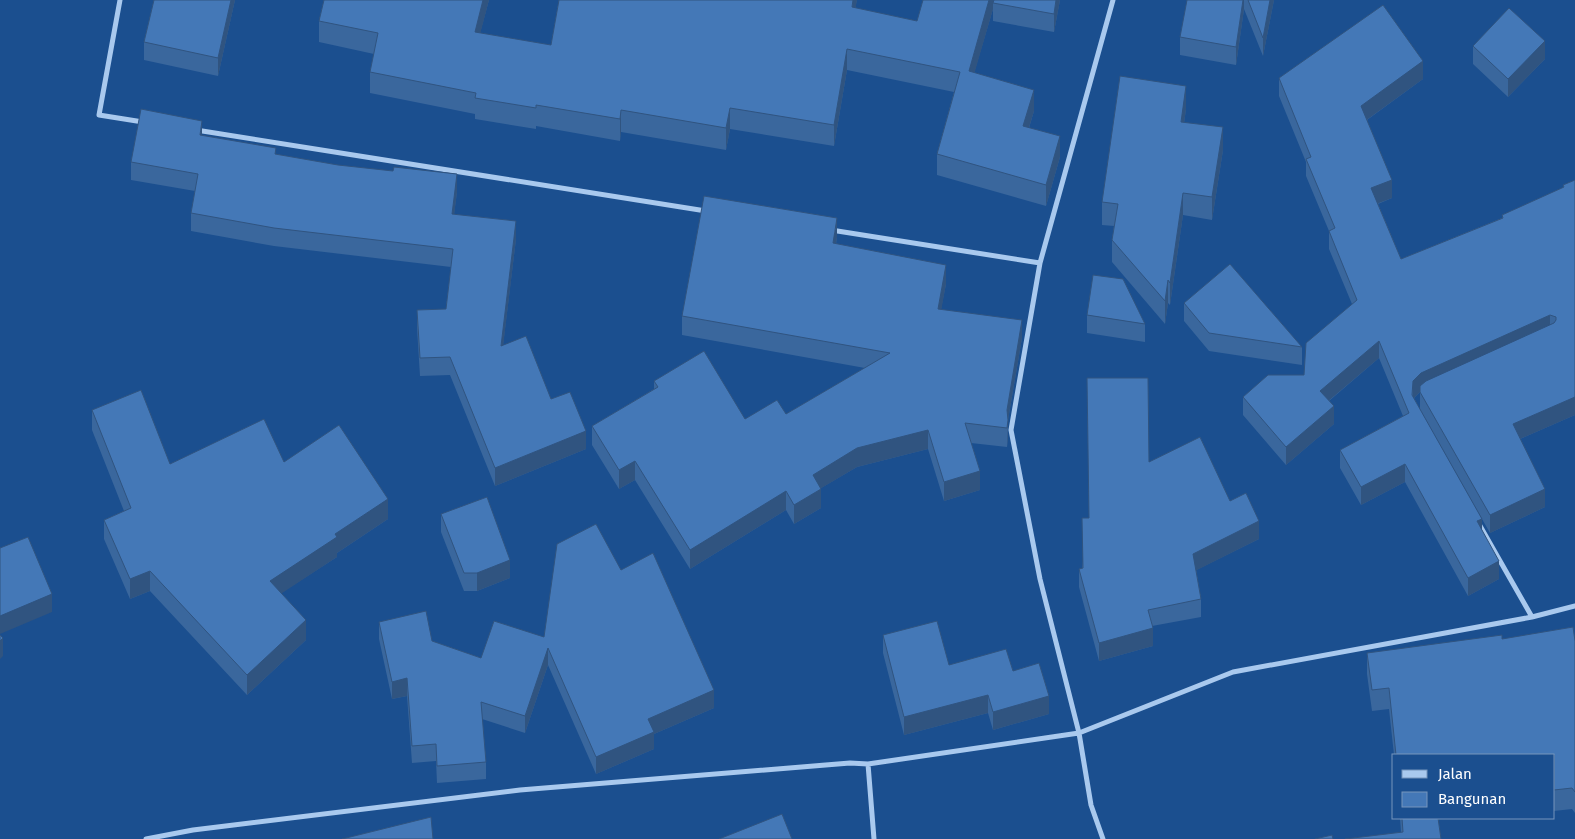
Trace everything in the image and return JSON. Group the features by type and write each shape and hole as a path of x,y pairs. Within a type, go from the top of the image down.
{"street":[{"path":"120,0 99,115 148,122"},
{"path":"1103,839 1091,805 1079,733 1040,579 1011,430 1040,263 1113,0"},
{"path":"187,129 717,212"},
{"path":"825,229 1040,263"},
{"path":"1479,522 1532,617"},
{"path":"146,839 194,830 520,790 850,763 868,764 1079,733 1233,672 1532,617 1575,606"},
{"path":"868,764 874,839"}],"building":[{"path":"154,0 231,0 218,58 144,42"},
{"path":"324,0 483,0 475,32 551,45 559,0 853,0 852,7 917,21 923,0 989,0 969,71 1034,90 1023,126 1060,136 1046,185 937,154 960,72 847,49 834,125 730,108 726,128 621,110 620,119 536,105 536,108 475,98 476,93 370,72 378,33 319,21"},
{"path":"994,0 1056,0 1054,14 993,3"},
{"path":"1187,0 1243,0 1236,47 1180,37"},
{"path":"1248,0 1270,0 1263,38"},
{"path":"1383,5 1423,61 1361,106 1392,180 1371,188 1401,259 1503,218 1502,215 1564,187 1563,185 1575,180 1575,397 1513,424 1545,489 1490,515 1420,392 1420,386 1426,381 1554,323 1556,317 1550,315 1421,373 1413,381 1412,395 1482,519 1477,521 1499,561 1468,578 1405,464 1361,487 1340,450 1409,413 1379,341 1320,391 1334,406 1286,447 1243,397 1268,375 1304,375 1306,343 1357,300 1329,231 1335,228 1306,159 1311,157 1279,78"},
{"path":"1509,8 1545,41 1508,79 1473,46"},
{"path":"1120,76 1186,86 1181,122 1223,127 1212,197 1183,193 1170,283 1168,280 1165,301 1112,240 1118,204 1102,202"},
{"path":"141,109 202,121 200,135 276,148 275,154 338,165 393,171 394,167 457,174 452,214 516,221 501,346 526,336 551,399 570,392 586,431 495,468 450,357 420,358 417,310 446,309 453,249 274,228 191,213 198,174 131,162"},
{"path":"704,196 837,218 833,243 946,265 938,309 1022,320 1007,410 1007,428 965,423 980,471 944,482 928,430 857,448 813,475 821,489 794,505 786,491 690,550 635,461 619,470 592,426 658,387 654,381 704,351 745,419 777,400 786,414 890,353 682,316"},
{"path":"1230,264 1302,347 1209,333 1184,303"},
{"path":"1093,275 1123,279 1145,324 1087,315"},
{"path":"1087,378 1148,378 1149,462 1200,437 1230,501 1246,493 1259,521 1193,554 1201,599 1148,610 1153,628 1099,643 1079,569 1083,568 1082,518 1089,518"},
{"path":"141,390 170,464 264,419 284,462 339,425 388,499 335,534 337,537 270,581 306,620 247,675 150,571 130,579 104,520 131,508 92,410"},
{"path":"487,497 510,560 477,573 464,573 441,514"},
{"path":"596,524 621,570 653,553 714,690 648,719 654,732 596,757 548,648 525,716 481,702 486,762 437,766 436,744 412,746 407,678 392,682 379,622 426,611 432,641 481,658 494,621 544,637 557,544"},
{"path":"28,537 52,594 0,616 0,548"},
{"path":"937,621 949,665 1006,649 1013,671 1039,663 1049,696 993,712 988,695 904,717 883,635"},
{"path":"1573,627 1575,641 1575,792 1572,788 1555,790 1555,754 1396,754 1389,688 1372,690 1367,653 1502,635 1502,639"},
{"path":"782,814 792,839 719,839"},
{"path":"431,817 433,839 342,839"},
{"path":"1402,819 1438,819 1441,839 1345,839 1403,832"},
{"path":"1332,835 1333,839 1315,839"}]}
